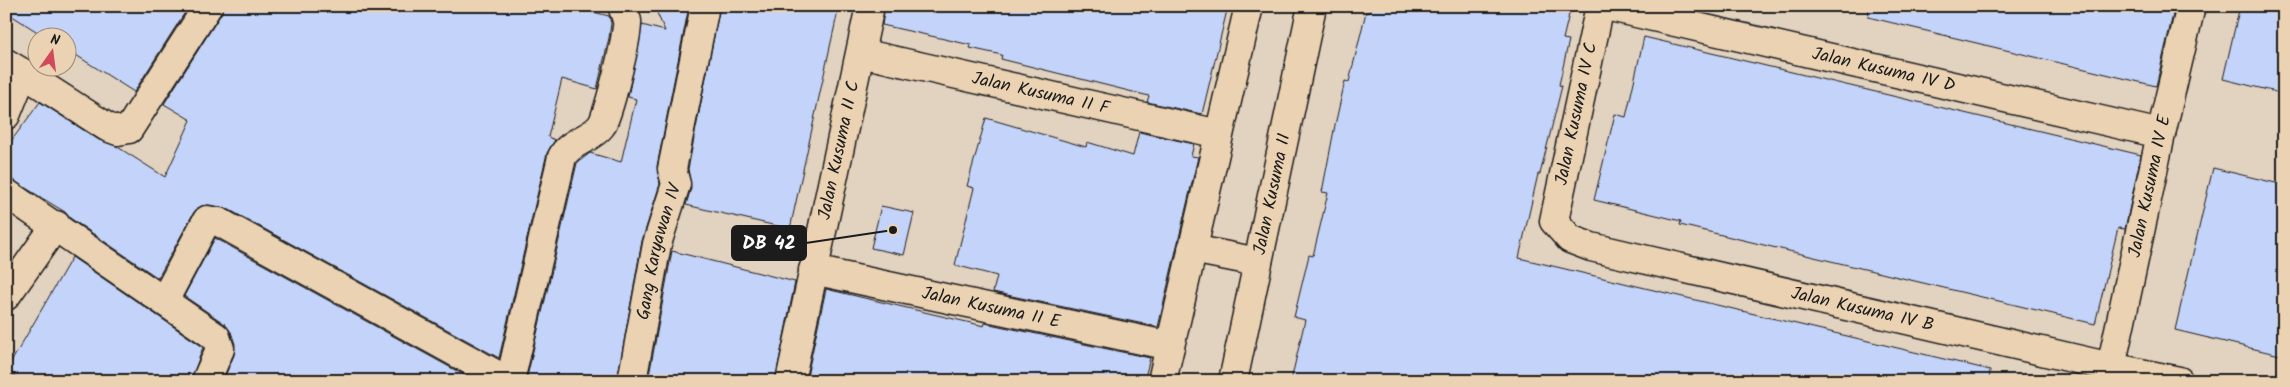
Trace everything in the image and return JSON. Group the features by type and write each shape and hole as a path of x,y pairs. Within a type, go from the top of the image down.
{"street":[{"path":"6,115 15,68 107,127 118,131 129,129 208,6"},
{"path":"164,301 207,220 219,222 509,381 562,156 566,149 594,134 602,124 610,102 628,22 622,6"},
{"name":"Gang Karyawan IV","path":"632,381 657,244 676,184 672,168 705,6"},
{"name":"Jalan Kusuma II C","path":"790,381 870,6"},
{"path":"1162,381 1249,6"},
{"name":"Jalan Kusuma II","path":"1233,381 1312,6"},
{"name":"Jalan Kusuma IV C","path":"1554,221 1600,6"},
{"name":"Jalan Kusuma IV D","path":"1606,6 2161,134"},
{"name":"Jalan Kusuma IV E","path":"2111,367 2190,6"},
{"name":"Jalan Kusuma II F","path":"861,53 1219,134"},
{"path":"6,193 56,225 218,340 220,349 206,381"},
{"name":"Jalan Kusuma IV B","path":"1554,221 1570,239 1592,247 2179,381"},
{"path":"6,296 56,225"},
{"path":"1192,249 1258,262"},
{"name":"Jalan Kusuma II E","path":"813,270 1170,346"}],"building":[{"path":"6,6 189,6 134,92 78,56 78,28 31,28 6,12"},
{"path":"224,6 570,6 609,16 611,23 609,38 597,89 562,79 548,137 555,140 547,153 499,358 226,208 209,205 201,206 194,212 158,278 70,218 65,212 6,176 6,148 40,102 99,140 116,146 165,177 191,120 164,104 221,14"},
{"path":"654,6 689,6 657,166 660,184 642,241 617,381 526,381 577,163 590,153 621,162 636,99 628,97 642,25 665,31"},
{"path":"720,6 839,6 790,229 686,205 691,188 688,169"},
{"path":"885,6 1228,6 1202,114 1147,102 1149,96 1001,59 1002,55 970,48 971,45 882,25"},
{"path":"1371,6 1571,6 1563,39 1569,40 1559,85 1562,86 1540,174 1538,174 1519,258 1990,370 1989,381 1291,381 1305,320 1294,317 1309,255 1313,256 1328,193 1322,192 1345,81 1349,82 1366,12 1369,13"},
{"path":"1869,6 2175,6 2156,86 1868,17"},
{"path":"2240,6 2284,6 2284,94 2223,79"},
{"path":"1644,37 2141,155 2125,229 2118,228 2095,324 1680,225 1681,221 1594,200 1615,114 1626,117"},
{"path":"986,118 1086,147 1087,142 1133,156 1139,132 1194,144 1191,156 1198,157 1158,327 993,292 997,276 955,265 974,188 967,186"},
{"path":"2213,168 2284,185 2284,356 2175,330"},
{"path":"881,206 914,213 904,255 871,248"},
{"path":"215,238 475,381 223,381 234,355 235,344 231,332 225,324 184,296"},
{"path":"672,251 795,282 775,381 648,381"},
{"path":"72,257 203,347 191,381 23,381 6,371"},
{"path":"826,289 984,326 985,323 1150,358 1144,381 806,381"}],"place":[{"name":"DB 42","path":"893,230"}]}
